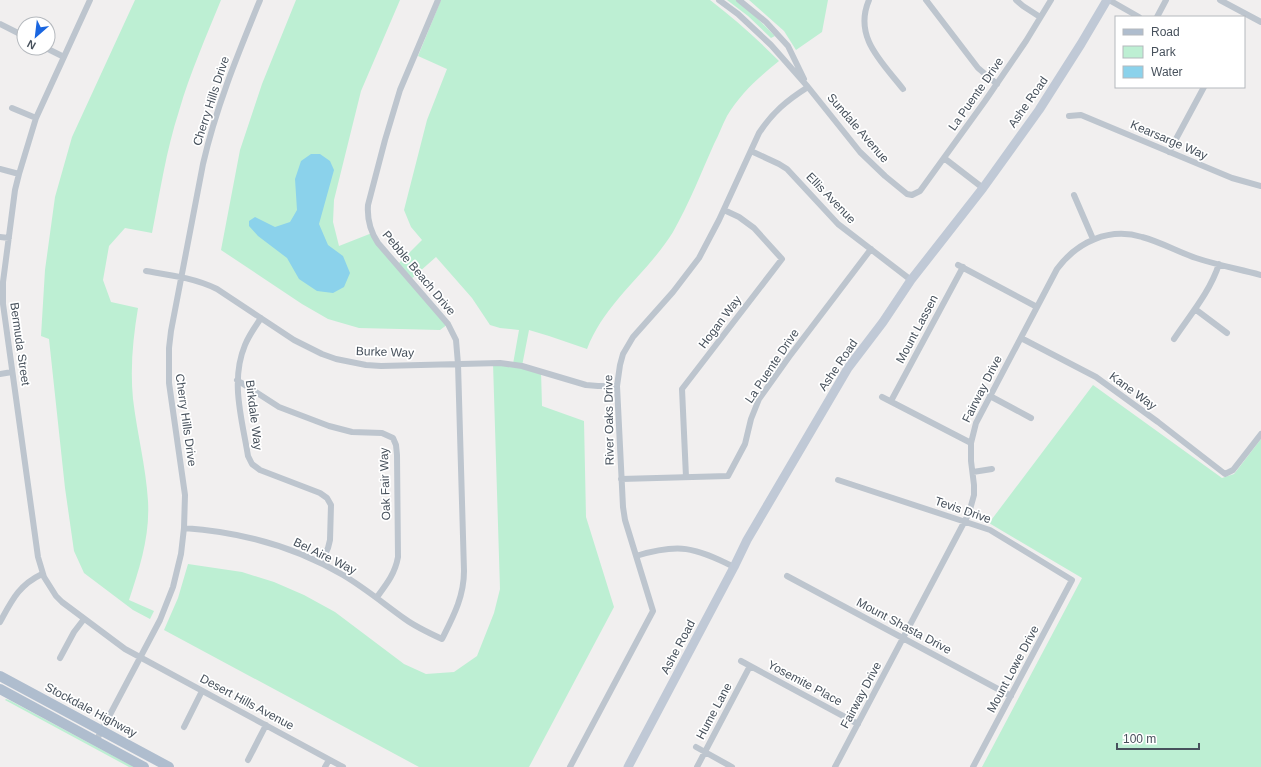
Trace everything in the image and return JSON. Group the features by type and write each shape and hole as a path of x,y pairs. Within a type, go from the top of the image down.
{"main road":[{"name":"Stockdale Highway","path":"0,676 169,767"},
{"name":"Stockdale Highway","path":"0,689 144,767"}],"street":[{"name":"Bermuda Street","path":"90,0 36,118 19,174 15,190 1,304 38,557 42,574 56,596 125,649 140,657"},
{"name":"Cherry Hills Drive","path":"96,741 160,620 173,588 181,554 184,528 184,484 170,400 168,365 171,331 209,138 225,89 260,0"},
{"name":"Pebble Beach Drive","path":"438,0 407,72 391,117 368,205 368,212 370,229 378,243 453,332 457,348 464,578 460,600 442,639"},
{"name":"Sundale Avenue","path":"719,0 738,14 762,36 808,87 860,152 885,176 907,194 912,195"},
{"name":"Sundale Avenue","path":"739,0 766,22 788,46 808,87"},
{"path":"869,0 864,18 868,42 903,89"},
{"path":"926,0 978,68 997,84"},
{"path":"1016,0 1040,17"},
{"name":"La Puente Drive","path":"912,195 920,191 997,84 1051,0"},
{"path":"1108,0 1137,16"},
{"name":"Ashe Road","path":"628,767 747,540 848,368 883,322 911,280 982,188 1039,110 1108,0"},
{"path":"1158,16 1166,0"},
{"path":"1220,0 1243,15 1261,22"},
{"path":"0,24 16,32"},
{"path":"56,53 64,57"},
{"name":"River Oaks Drive","path":"570,767 653,611 625,520 623,507 618,386 620,365 628,344 687,275 710,239 760,133 774,113 789,99 808,87"},
{"path":"1169,152 1203,88"},
{"path":"12,108 36,118"},
{"name":"Kearsarge Way","path":"1069,116 1081,115 1232,178 1261,186"},
{"name":"Ellis Avenue","path":"751,151 787,169 829,215 911,280"},
{"path":"944,158 982,188"},
{"path":"0,169 19,174"},
{"path":"1074,195 1092,239"},
{"name":"Hogan Way","path":"686,477 682,389 782,260 754,228 747,222 724,210"},
{"name":"Fairway Drive","path":"835,767 965,522 974,495 971,443 976,423 1057,269 1078,248 1092,239 1112,234 1132,234 1150,239 1195,258 1261,275"},
{"path":"0,237 9,238"},
{"name":"La Puente Drive","path":"621,479 728,476 745,444 751,419 759,399 871,249"},
{"path":"1174,339 1212,284 1219,264"},
{"name":"Mount Lassen","path":"891,401 960,266 1037,307"},
{"name":"Burke Way","path":"146,271 198,281 217,288 308,348 336,359 386,366 500,363 513,364 586,385 618,386"},
{"path":"1195,309 1227,333"},
{"name":"Birkdale Way","path":"261,318 245,345 237,380 238,396 248,456 252,464 260,470 320,493 327,498 331,505 330,540 321,563"},
{"name":"Kane Way","path":"1021,338 1096,377 1158,422 1225,474 1233,470 1261,434"},
{"path":"0,374 12,372"},
{"name":"Oak Fair Way","path":"237,380 279,407 329,426 352,432 382,433 393,438 397,455 398,557 391,579 376,598"},
{"path":"990,396 1031,418"},
{"path":"882,397 971,443"},
{"path":"973,472 992,469"},
{"name":"Tevis Drive","path":"838,480 990,530 1072,580"},
{"name":"Bel Aire Way","path":"184,528 216,531 255,538 277,545 321,563 342,574 405,619 442,639"},
{"path":"636,556 665,548 687,549 709,555 734,567"},
{"path":"0,622 20,588 35,577 42,574"},
{"name":"Mount Shasta Drive","path":"787,576 1011,696"},
{"name":"Mount Lowe Drive","path":"973,767 1072,580"},
{"path":"60,658 74,632 84,618"},
{"name":"Desert Hills Avenue","path":"140,657 343,767"},
{"name":"Yosemite Place","path":"741,661 858,724"},
{"name":"Hume Lane","path":"697,767 750,666"},
{"path":"184,727 202,691"},
{"path":"248,760 266,725"},
{"path":"696,747 732,767"},
{"path":"325,767 329,760"}],"green space":[{"path":"135,0 221,0 193,69 174,126 152,233 125,228 109,246 103,280 111,302 138,308 132,353 132,387 145,476 148,514 146,539 137,576 129,600 154,611 150,619 133,610 84,573 74,551 65,488 49,339 41,336 45,270 55,197 72,137"},
{"path":"296,0 400,0 361,91 334,200 333,222 339,246 372,233 396,266 422,240 411,227 404,210 427,120 447,69 418,56 441,0 710,0 746,29 779,61 750,86 732,108 725,119 690,199 673,232 663,247 615,302 595,332 587,349 529,330 522,366 541,371 542,406 584,421 586,517 614,607 529,767 419,767 164,630 178,598 188,564 242,572 274,582 304,595 335,612 404,664 426,674 454,672 477,656 494,613 500,589 493,363 513,364 519,330 500,328 490,325 472,298 436,257 410,280 448,324 440,330 359,328 328,319 302,304 221,250 240,150 262,84"},
{"path":"727,0 736,0 753,14 775,36 771,38 748,16"},
{"path":"749,0 828,0 822,32 796,50 784,31"},
{"path":"1093,385 1222,478 1234,474 1261,439 1261,767 982,767 1082,578 989,523"},
{"path":"6,699 134,767 129,767 5,700"}],"water":[{"path":"311,154 320,154 330,161 334,170 319,224 328,245 343,256 350,273 344,287 333,293 317,291 299,279 287,258 258,236 249,226 249,221 255,217 275,227 290,222 297,210 295,179 301,161"}]}
